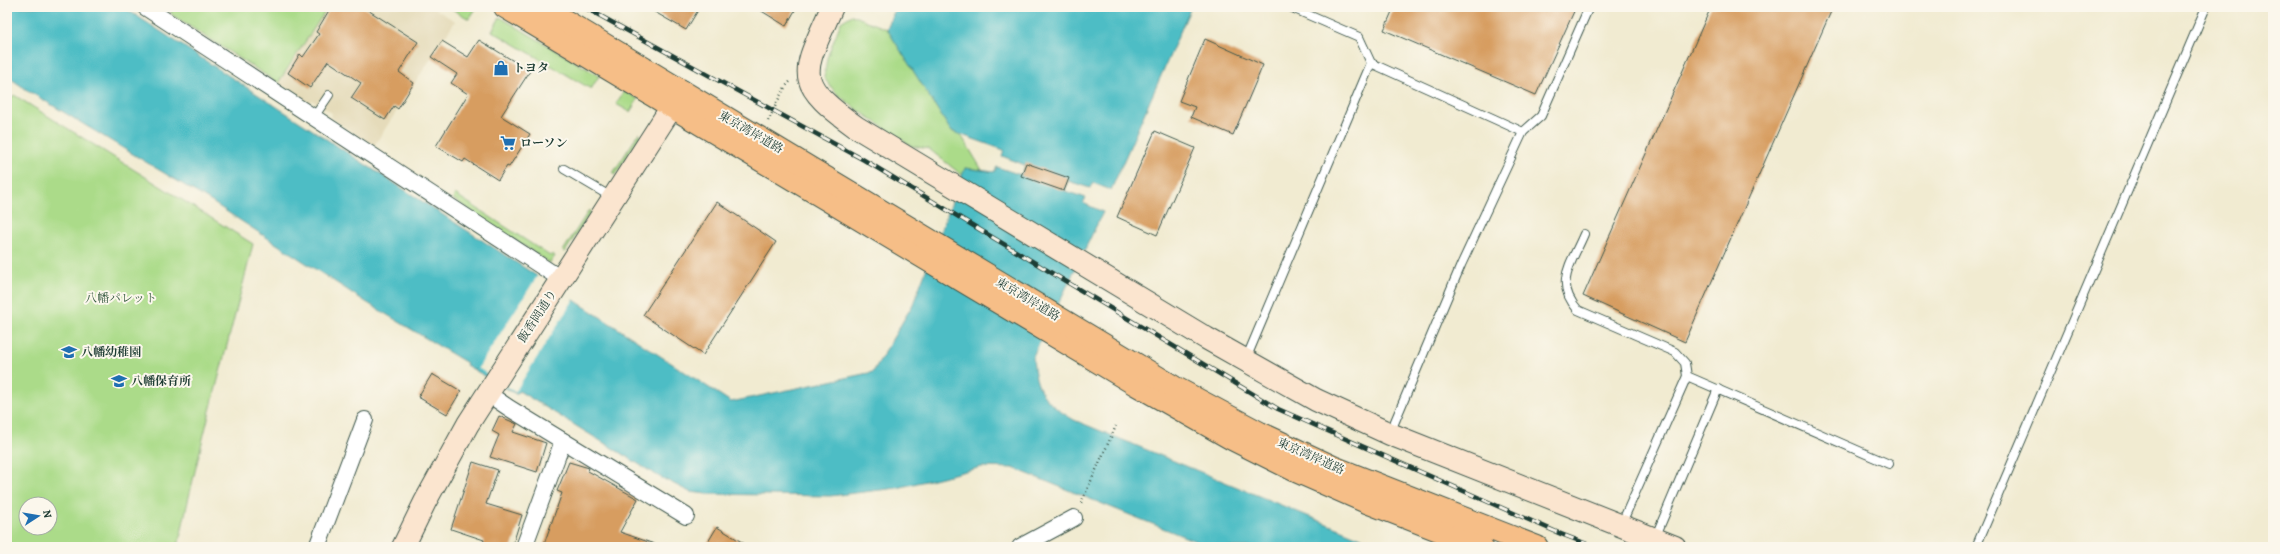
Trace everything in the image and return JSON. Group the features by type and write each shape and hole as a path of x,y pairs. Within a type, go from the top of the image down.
{"highway":[{"name":"東京湾岸道路","path":"505,7 677,100 1052,324 1238,442 1364,501 1482,547"},
{"name":"東京湾岸道路","path":"542,7 677,100"},
{"name":"東京湾岸道路","path":"1052,324 1260,433 1333,467 1537,547"}],"street":[{"path":"832,7 812,53 808,66 808,76 814,93 828,107 856,127 1245,362 1352,418 1675,547"},
{"path":"152,9 559,283"},
{"name":"飯香岡通り","path":"403,547 425,502 492,386 677,100"},
{"path":"492,386 509,408 686,516"},
{"path":"317,547 365,420"},
{"path":"524,547 563,441"},
{"path":"1020,547 1074,518"}],"lane":[{"path":"1290,7 1359,37 1372,63 1523,132"},
{"path":"1390,434 1462,265 1523,132 1540,116 1589,7"},
{"path":"1976,547 2206,7"},
{"path":"1245,362 1372,63"},
{"path":"314,118 329,95"},
{"path":"564,169 614,199"},
{"path":"1584,234 1565,280 1569,300 1578,310 1675,352 1685,363 1687,376 1621,526"},
{"path":"1687,376 1889,464"},
{"path":"1655,539 1718,390"}],"path":[{"path":"766,124 779,102 785,86 808,66"},
{"path":"1074,518 1116,426"}],"shaded area":[{"path":"328,7 432,7 455,21 374,146 330,117 332,113 312,100 309,103 278,83"}],"green space":[{"path":"169,7 328,7 278,83 172,15"},
{"path":"449,7 477,7 469,19"},
{"path":"852,15 887,29 951,131 961,135 982,170 965,168 963,176 929,149 911,146 855,108 836,93 824,78 827,58 841,22"},
{"path":"500,17 599,76 591,89 492,31"},
{"path":"624,91 638,99 630,112 616,104"},
{"name":"八幡パレット","path":"14,95 253,244 204,433 178,547 7,547 7,102"},
{"path":"639,133 641,135 615,175 613,173"},
{"path":"455,194 550,256 552,254 555,256 550,263 453,199"},
{"path":"589,210 591,212 565,252 563,251"}],"water":[{"path":"7,7 123,7 731,402 873,372 913,304 965,168 994,172 997,167 1021,175 1025,165 1002,156 1004,150 951,131 887,29 896,7 1191,7 1111,190 1093,183 1090,188 1068,181 1065,191 1086,198 1083,203 1103,212 1033,356 1034,368 1039,387 1048,401 1074,420 1383,547 1210,547 1013,468 982,467 897,488 830,496 707,494 690,492 658,476 519,391 516,394 466,365 467,363 366,302 212,202 27,90 7,76"}],"pier":[{"path":"538,275 574,299 515,392 478,368"}],"building":[{"path":"331,7 363,7 418,42 399,72 414,83 398,109 394,106 385,120 351,98 361,83 328,61 310,88 288,73 300,54 303,57 319,34 316,32"},
{"path":"646,7 700,7 686,30"},
{"path":"755,7 797,7 786,26"},
{"path":"1394,7 1576,7 1536,95 1384,30"},
{"path":"1711,7 1833,7 1685,342 1583,296"},
{"path":"1205,39 1263,65 1233,135 1191,117 1195,107 1179,101"},
{"path":"479,40 530,71 501,116 530,134 509,167 507,166 498,180 465,159 463,162 436,146 468,94 451,83 457,74 431,57 442,41 468,57"},
{"path":"1155,131 1195,148 1157,235 1117,217"},
{"path":"1026,163 1069,178 1064,191 1021,176"},
{"path":"717,202 776,242 703,355 643,315"},
{"path":"432,374 461,391 447,414 418,397"},
{"path":"499,416 517,424 513,432 546,443 537,472 490,457 499,435 492,431"},
{"path":"473,462 498,470 486,504 522,515 512,547 482,547 484,540 451,529"},
{"path":"569,462 589,468 588,471 638,499 620,532 657,545 657,547 543,547 562,493 557,491"},
{"path":"717,527 750,547 705,547"}],"railway":[{"path":"584,7 864,160 1278,409 1561,534 1595,547"}],"place":[{"name":"トヨタ","path":"501,68"},
{"name":"ローソン","path":"508,143"},
{"name":"八幡幼稚園","path":"69,352"},
{"name":"八幡保育所","path":"119,381"}]}
